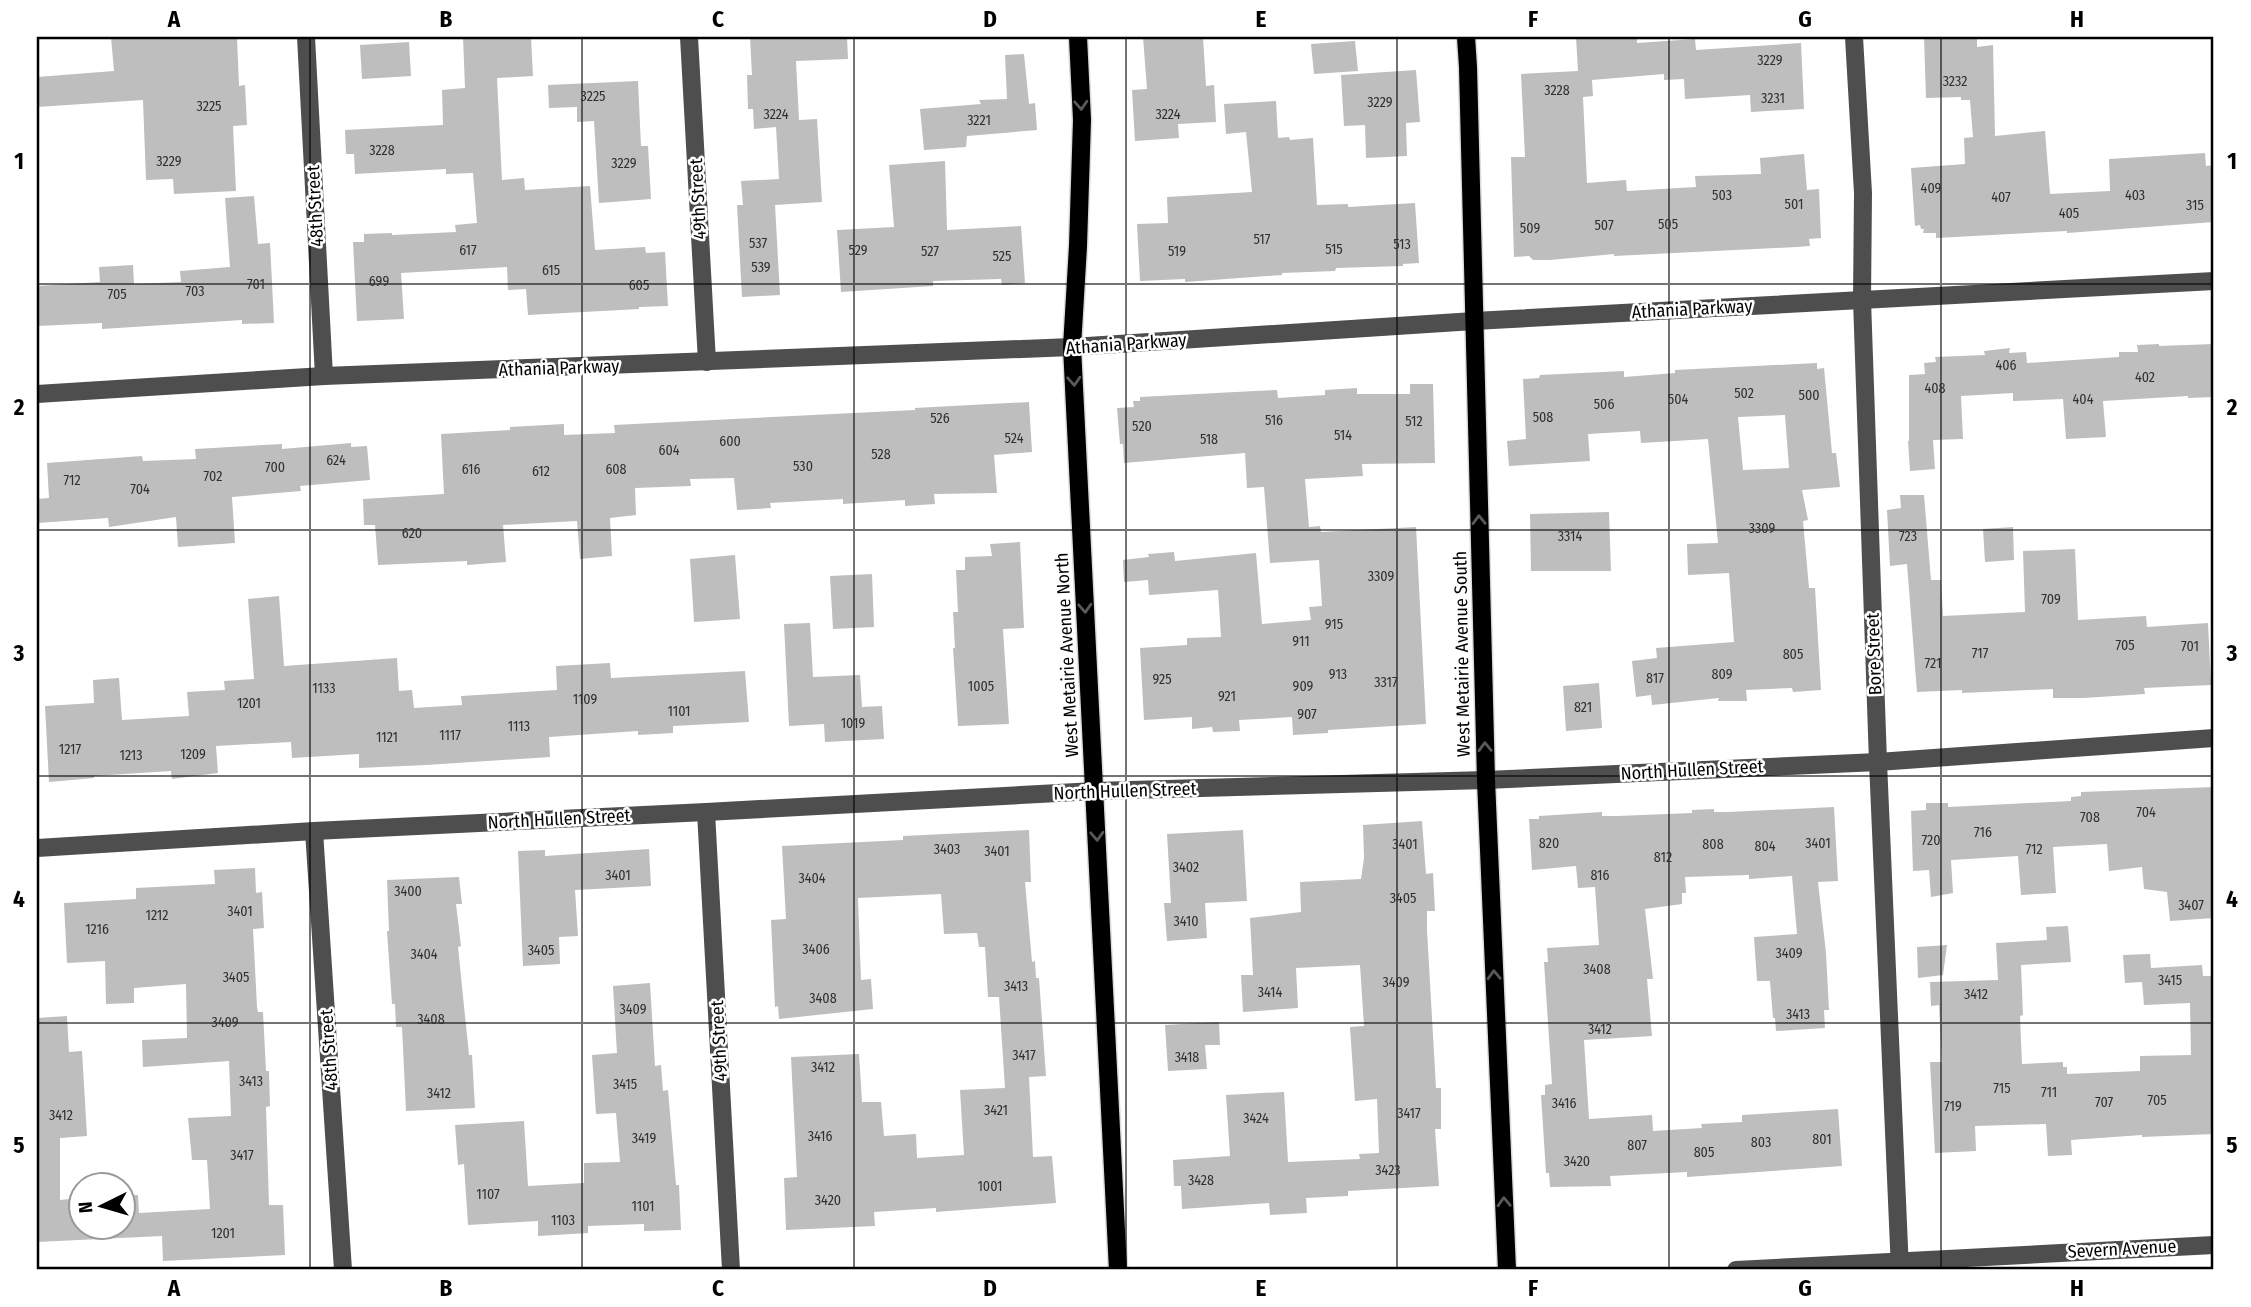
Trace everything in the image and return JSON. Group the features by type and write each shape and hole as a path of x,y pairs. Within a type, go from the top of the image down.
{"main road":[{"name":"West Metairie Avenue North","path":"1078,37 1082,120 1079,246 1072,347 1118,1270"},
{"name":"West Metairie Avenue South","path":"1466,37 1486,780 1507,1270"}],"street":[{"name":"48th Street","path":"306,37 324,376"},
{"name":"49th Street","path":"689,37 707,362"},
{"name":"Bore Street","path":"1854,37 1863,193 1862,300 1878,762 1900,1266"},
{"name":"Athania Parkway","path":"37,394 324,376 1072,347 1475,321 2214,281"},
{"name":"North Hullen Street","path":"37,848 1094,791 1486,780 1878,762 2214,738"},
{"name":"49th Street","path":"706,812 731,1270"},
{"name":"48th Street","path":"314,831 343,1270"},
{"name":"Severn Avenue","path":"1736,1270 1900,1266 2214,1245"}],"building":[{"path":"111,37 237,37 239,86 245,85 247,125 233,126 236,191 174,194 173,179 146,180 143,100 37,107 37,77 114,71"},
{"path":"463,37 531,37 533,76 497,78 502,180 524,178 525,190 590,186 595,250 645,247 646,253 665,252 668,306 528,315 526,289 508,290 507,267 401,273 404,319 357,321 353,242 364,242 364,234 456,232 455,225 477,223 473,173 446,174 446,169 355,174 354,154 346,154 345,130 443,125 442,90 465,88"},
{"path":"750,37 847,37 848,59 796,61 799,120 817,119 822,202 775,205 780,295 742,297 737,205 743,205 741,181 779,179 776,127 754,129 753,109 748,109 747,75 752,75"},
{"path":"1143,37 1203,37 1206,86 1214,85 1216,122 1178,124 1179,138 1135,141 1132,90 1147,89"},
{"path":"1576,37 1637,37 1637,43 1695,39 1696,50 1801,43 1804,109 1751,112 1750,95 1685,99 1684,79 1664,80 1664,74 1592,80 1593,96 1583,97 1587,183 1626,180 1627,191 1696,187 1695,176 1761,174 1760,158 1804,154 1807,190 1819,189 1821,238 1809,239 1810,246 1796,247 1614,254 1550,260 1533,260 1529,256 1514,257 1511,157 1525,157 1521,74 1578,71"},
{"path":"1924,37 1977,37 1977,47 1993,45 1995,136 2045,131 2050,194 2110,191 2109,159 2205,153 2206,166 2214,165 2214,222 2067,233 1936,238 1936,233 1923,233 1924,229 1921,229 1920,225 1915,226 1911,168 1965,164 1964,138 1973,137 1970,100 1961,100 1961,97 1926,98"},
{"path":"1355,41 1358,71 1314,74 1311,44"},
{"path":"409,42 411,76 362,79 360,45"},
{"path":"1024,54 1029,104 1035,103 1037,130 967,136 966,147 924,150 920,109 981,104 979,100 1007,99 1005,55"},
{"path":"1416,70 1420,122 1406,123 1407,156 1366,158 1365,125 1344,126 1341,75"},
{"path":"638,81 641,146 648,146 651,199 599,203 594,121 577,122 577,107 549,108 548,85"},
{"path":"1276,101 1278,138 1313,138 1317,205 1348,204 1348,207 1415,203 1419,263 1185,282 1185,279 1140,281 1137,224 1168,223 1167,197 1252,192 1246,132 1226,134 1224,104"},
{"path":"945,161 947,230 1021,226 1025,283 1002,285 1001,279 933,281 933,286 841,292 837,230 894,227 889,165"},
{"path":"254,196 258,244 270,243 274,323 242,324 242,320 102,329 102,323 37,326 37,286 100,282 99,267 133,265 134,284 181,282 180,271 230,267 225,198"},
{"path":"2214,344 2214,397 2103,401 2106,437 2066,439 2063,399 2013,401 2013,393 1961,396 1963,439 1933,440 1935,469 1910,471 1909,375 1925,374 1924,363 1936,362 1935,357 1985,355 1984,351 2010,348 2009,353 2026,352 2027,363 2119,357 2119,352 2138,352 2137,345"},
{"path":"1817,363 1817,369 1824,368 1832,453 1836,453 1840,487 1802,490 1808,520 1803,521 1809,588 1815,588 1821,690 1746,690 1747,701 1718,701 1719,698 1652,705 1651,695 1636,697 1632,661 1657,658 1656,648 1734,642 1729,573 1688,575 1687,544 1718,543 1708,439 1641,443 1640,431 1588,434 1590,461 1509,466 1507,441 1526,439 1523,379 1539,378 1540,375 1624,371 1624,377 1675,373 1675,370","holes":["1785,415 1789,468 1743,470 1738,417"]},
{"path":"1410,384 1433,384 1435,463 1362,464 1363,476 1305,479 1309,527 1320,526 1321,532 1416,527 1426,724 1293,735 1292,717 1239,720 1240,731 1213,732 1212,727 1192,729 1192,717 1144,720 1140,648 1187,645 1187,638 1221,637 1218,590 1149,595 1148,580 1124,582 1123,560 1174,552 1175,561 1256,553 1262,624 1311,620 1309,607 1322,606 1319,560 1270,563 1264,487 1247,488 1245,453 1124,463 1117,408 1134,407 1133,401 1140,401 1140,397 1255,391 1277,390 1278,398 1325,395 1325,390 1357,388 1357,394 1410,394"},
{"path":"1029,402 1032,452 994,455 997,493 934,494 935,504 905,506 905,500 843,504 843,499 770,503 771,508 737,510 734,478 690,479 691,486 635,488 636,515 610,518 612,556 580,559 577,521 503,525 506,562 467,565 467,561 378,565 375,525 364,525 363,499 444,494 441,434 564,424 564,435 615,433 614,425"},
{"path":"351,443 351,447 367,446 370,480 300,486 301,491 232,497 235,543 178,547 176,517 109,527 108,518 37,523 37,499 49,498 47,463 142,456 143,461 196,459 195,449 282,444 282,449"},
{"path":"1900,495 1924,495 1931,580 1941,580 1943,616 2025,612 2023,551 2075,549 2078,620 2146,616 2147,627 2208,623 2211,685 2144,688 2145,694 2084,698 2053,698 2053,689 1917,692 1907,564 1890,566 1887,510 1901,508"},
{"path":"1609,512 1611,571 1531,571 1530,514"},
{"path":"2013,527 2014,560 1985,562 1983,529"},
{"path":"1020,542 1024,628 1003,629 1009,724 958,726 953,648 953,612 958,612 956,570 965,570 965,557 992,556 990,544"},
{"path":"735,555 740,619 694,622 690,559"},
{"path":"872,574 874,627 833,629 830,576"},
{"path":"279,596 284,666 397,658 399,691 412,690 414,708 462,705 461,696 557,690 556,666 610,663 611,678 745,671 749,722 673,726 673,733 638,735 638,731 549,737 550,757 426,765 359,768 359,754 292,758 291,742 216,746 218,773 172,779 171,771 49,782 45,706 94,703 93,680 119,678 122,720 189,716 187,692 225,690 224,681 254,679 248,599"},
{"path":"810,623 813,677 860,675 862,707 882,706 884,739 825,742 824,724 789,726 784,624"},
{"path":"1599,683 1602,728 1566,731 1563,686"},
{"path":"2214,787 2214,918 2170,921 2167,892 2144,889 2142,867 2109,871 2107,844 2053,847 2056,893 2021,895 2018,856 1951,860 1953,893 1931,897 1929,870 1913,871 1911,811 1926,810 1926,803 1948,803 1948,807 2071,801 2071,797 2081,796 2081,792"},
{"path":"1834,807 1838,881 1818,882 1829,1010 1824,1010 1825,1028 1776,1031 1770,981 1757,981 1754,937 1797,934 1792,876 1749,879 1749,875 1685,877 1686,893 1682,893 1682,904 1645,909 1653,979 1647,979 1652,1036 1584,1040 1589,1119 1652,1115 1653,1131 1702,1128 1701,1124 1742,1122 1742,1115 1838,1109 1842,1166 1687,1177 1687,1172 1610,1176 1611,1186 1550,1187 1549,1173 1546,1173 1541,1095 1545,1095 1545,1085 1552,1084 1544,962 1548,962 1547,948 1599,945 1595,887 1578,888 1576,866 1532,870 1529,819 1602,812 1602,816 1617,816 1692,813 1692,810 1714,809 1714,812 1728,812"},
{"path":"1422,821 1426,874 1433,873 1435,911 1427,911 1427,930 1436,1088 1441,1088 1441,1129 1435,1129 1439,1186 1348,1191 1348,1196 1306,1198 1307,1213 1270,1215 1269,1203 1182,1209 1181,1186 1174,1186 1173,1160 1230,1156 1226,1095 1284,1092 1288,1162 1360,1159 1359,1154 1379,1153 1377,1099 1355,1101 1350,1027 1364,1026 1360,965 1296,968 1298,1008 1243,1012 1241,975 1253,975 1250,918 1301,912 1300,882 1361,879 1364,858 1363,825"},
{"path":"1029,830 1031,882 1025,882 1032,962 1035,961 1036,978 1039,978 1046,1076 1029,1077 1033,1157 1052,1156 1056,1203 936,1212 936,1208 874,1212 875,1226 786,1230 784,1178 797,1177 791,1057 859,1054 862,1102 881,1102 884,1136 916,1134 917,1158 964,1155 960,1090 1005,1088 999,997 988,997 985,947 979,947 977,933 944,934 941,894 858,898 861,980 871,979 873,1009 779,1019 778,1006 775,1007 771,920 786,919 782,846 903,840 903,836"},
{"path":"1243,830 1247,901 1205,903 1207,938 1167,941 1164,903 1171,903 1167,834"},
{"path":"649,849 651,886 575,890 578,936 559,937 560,964 523,966 518,851 545,850 545,856"},
{"path":"255,868 256,893 262,892 264,928 253,929 257,1007 258,1012 263,1012 266,1071 269,1071 270,1106 266,1107 269,1205 283,1205 285,1255 163,1261 162,1236 136,1237 136,1195 139,1213 210,1209 207,1160 192,1160 188,1118 231,1116 229,1061 143,1067 142,1040 187,1038 186,984 134,988 134,1003 106,1004 105,961 67,963 64,903 136,899 136,888 215,884 214,870"},
{"path":"459,877 462,904 456,904 461,946 458,947 469,1055 472,1055 475,1108 406,1111 402,1027 396,1027 395,1004 392,1004 387,880"},
{"path":"2068,926 2071,962 2021,965 2022,1064 2063,1062 2063,1067 2067,1067 2067,1074 2140,1071 2140,1056 2191,1055 2190,1003 2144,1005 2142,982 2125,983 2123,955 2150,954 2151,968 2202,965 2203,976 2214,976 2214,1134 2071,1140 2072,1155 2048,1156 2046,1124 1975,1126 1976,1151 1935,1153 1930,1062 1942,1062 1939,1005 1931,1006 1930,982 1998,980 1996,943 2047,940 2046,927"},
{"path":"1947,945 1943,975 1918,978 1917,947"},
{"path":"650,983 655,1066 661,1065 663,1091 668,1090 676,1185 679,1185 681,1230 644,1231 644,1224 588,1226 588,1233 538,1236 538,1221 468,1225 464,1164 458,1165 455,1125 524,1121 528,1186 584,1183 584,1163 620,1162 616,1113 596,1114 592,1055 617,1053 613,986"},
{"path":"67,1016 69,1052 82,1051 87,1136 60,1138 60,1200 66,1199 66,1240 79,1240 37,1242 37,1018"},
{"path":"1219,1022 1220,1045 1205,1045 1207,1069 1168,1071 1165,1025"}]}
